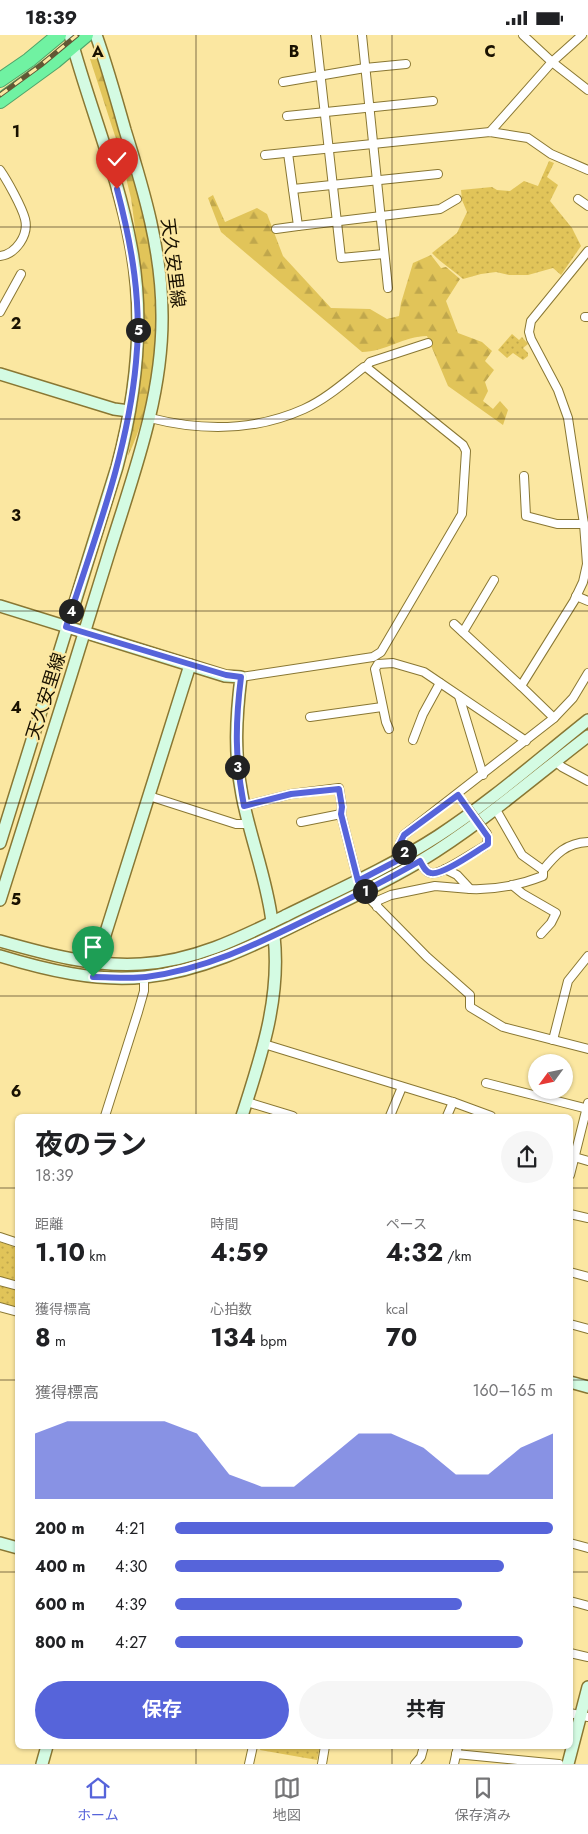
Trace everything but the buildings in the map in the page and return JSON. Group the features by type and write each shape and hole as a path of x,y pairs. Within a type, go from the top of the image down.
{"highway":[{"path":"0,81 59,35"},
{"path":"0,101 28,82 71,41 86,35"}],"street":[{"name":"天久安里線","path":"0,900 150,418 160,360 162,316 160,269 151,221 142,184 96,35"},
{"path":"316,35 322,75 341,258 384,254"},
{"path":"362,35 388,288"},
{"path":"523,35 552,62 588,90"},
{"path":"490,132 552,62 582,35"},
{"name":"天久安里線","path":"0,843 117,467 137,361 137,295 132,247 117,189 71,41"},
{"path":"283,81 365,68 406,64"},
{"path":"287,116 433,101"},
{"path":"266,155 490,132 528,138 551,154 588,170"},
{"path":"288,153 298,226"},
{"path":"0,170 24,217 25,225 20,243 16,249 0,257"},
{"path":"293,189 438,174"},
{"path":"276,229 440,209 457,199"},
{"path":"578,199 588,205"},
{"path":"521,686 576,596 583,582 587,564 584,524 568,418 558,390 534,346 529,332 531,321 588,251"},
{"path":"0,312 21,274"},
{"path":"150,418 180,424 222,427 269,421 310,406 336,389 370,362 428,343"},
{"path":"0,606 232,677 373,657 381,653 462,514 466,451 463,445 366,367"},
{"path":"0,374 114,409 129,411"},
{"path":"524,476 526,516 556,524 584,524"},
{"path":"463,632 494,580"},
{"path":"576,596 588,601"},
{"path":"454,624 554,718"},
{"path":"389,729 382,707 375,667 378,664 393,663 424,672 526,741"},
{"path":"98,963 190,665"},
{"path":"406,856 400,843 404,835 458,795 554,718 573,698 588,673"},
{"path":"241,677 236,751 244,806 268,898 272,923"},
{"path":"413,740 423,715 440,683"},
{"path":"459,696 483,775"},
{"path":"310,717 382,707"},
{"path":"0,941 68,959 98,963 144,964 182,958 224,945 406,856 475,809 588,720"},
{"path":"0,956 35,966 93,977 144,977 208,964 228,957 363,892 420,861 456,838 588,736"},
{"path":"555,761 562,767 588,781"},
{"path":"244,806 291,794 339,789 342,807 341,814 358,881"},
{"path":"420,861 426,871 433,874 485,846 488,841 487,834 458,795"},
{"path":"148,796 236,824 249,824"},
{"path":"495,808 522,855 543,870"},
{"path":"301,822 341,814"},
{"path":"377,907 377,901 391,895 435,886 485,889 512,885 543,876 543,870 558,852 574,844 588,842"},
{"path":"445,869 457,875 470,889"},
{"path":"512,885 523,894 556,913 551,923 540,934"},
{"path":"363,892 427,957 470,995 470,1007 503,1027 588,1049"},
{"path":"243,1114 271,1016 275,987 276,955 274,935"},
{"path":"553,1040 568,981 588,956"},
{"path":"106,1114 144,991 144,977"},
{"path":"264,1044 453,1102 486,1114"},
{"path":"486,1083 588,1107 573,1154"},
{"path":"391,1114 402,1087"},
{"path":"247,1102 286,1114"},
{"path":"448,1114 453,1102"},
{"path":"573,1157 588,1161"},
{"path":"573,1215 588,1219"},
{"path":"0,1237 15,1242"},
{"path":"573,1273 588,1277"},
{"path":"0,1281 15,1286"},
{"path":"0,1307 15,1311"},
{"path":"573,1325 588,1329"},
{"path":"573,1383 588,1387"},
{"path":"0,1543 15,1547"},
{"path":"573,1544 588,1548"},
{"path":"573,1602 588,1606"},
{"path":"573,1654 588,1657"},
{"path":"573,1744 588,1687"},
{"path":"42,1764 46,1749"},
{"path":"249,1764 252,1749"},
{"path":"322,1764 324,1749"},
{"path":"415,1764 421,1757 423,1749"},
{"path":"568,1764 572,1749"},
{"path":"454,1764 457,1750 559,1764"}],"green space":[{"path":"96,55 126,148 145,220 155,294 156,333 152,372 140,425 128,456 138,400 143,351 143,295 131,198 117,142 90,59"},
{"path":"549,161 554,163 547,177 558,185 550,201 572,228 581,246 561,275 553,268 528,275 509,275 496,272 463,279 432,253 457,233 467,212 462,200 461,190 492,187 497,190 510,191 524,181 538,186"},
{"path":"213,195 225,222 257,208 267,214 283,256 331,308 370,309 387,319 399,316 413,263 431,255 441,268 446,267 460,279 446,301 458,333 482,342 492,351 485,361 494,370 485,382 488,391 483,401 493,409 500,401 508,410 503,425 448,386 427,336 362,352 221,232 208,198"},
{"path":"512,334 519,340 522,337 528,344 523,348 528,353 528,356 523,360 513,353 507,358 498,350"},
{"path":"0,1242 15,1247 15,1307 0,1302"},
{"path":"260,1749 319,1749 317,1760"}],"railway":[{"path":"0,95 41,65 77,35"}],"route":[{"path":"93,977 144,977 208,964 228,957 365,891 420,861 426,871 433,874 488,844 487,834 458,795 404,835 400,843 406,856 358,881 341,814 342,807 339,789 291,794 244,806 236,751 241,677 232,677 66,627 117,467 124,439 137,361 137,295 132,247 117,189"}]}
